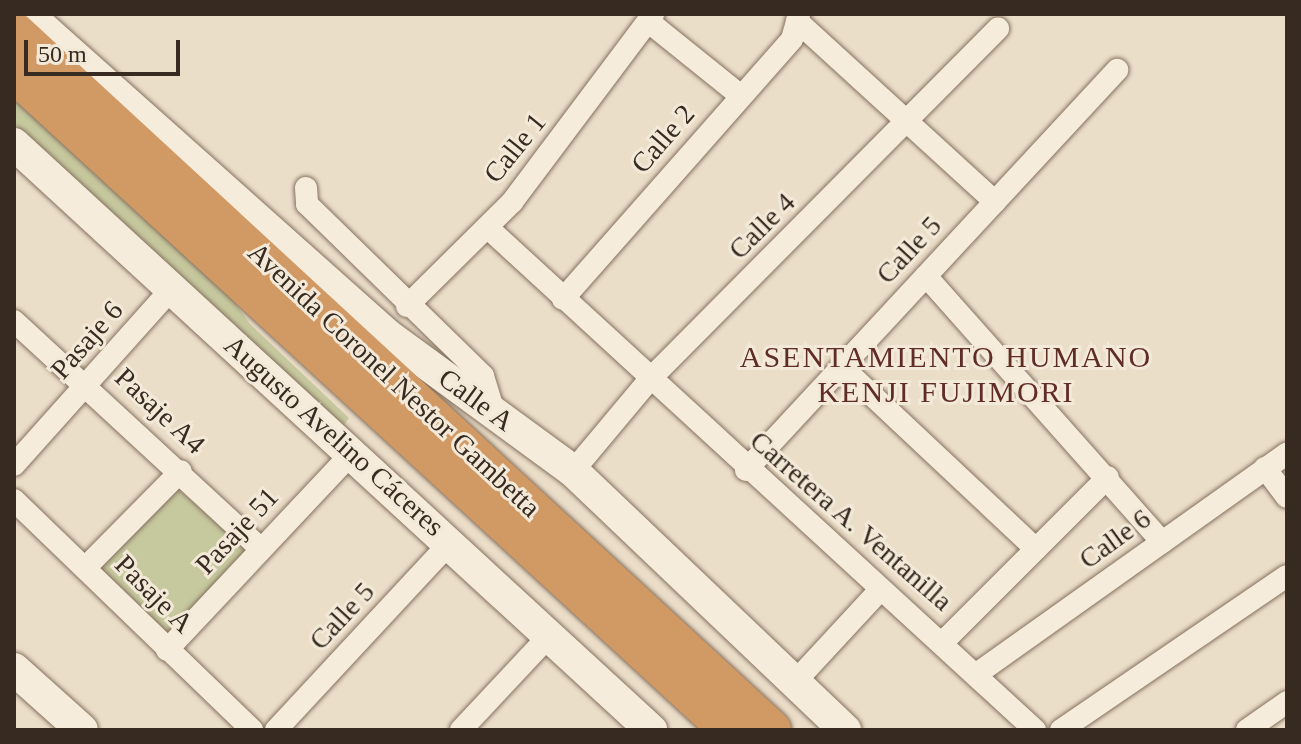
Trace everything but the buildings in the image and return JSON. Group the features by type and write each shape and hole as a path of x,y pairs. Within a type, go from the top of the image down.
{"highway":[{"name":"Avenida Coronel Nestor Gambetta","path":"14,32 771,730"},
{"name":"Avenida Coronel Nestor Gambetta","path":"14,72 730,730"}],"street":[{"name":"Calle A","path":"27,14 386,334 573,471 793,684 845,730"},
{"path":"798,17 995,202"},
{"name":"Calle 2","path":"563,299 792,39 798,17"},
{"path":"651,18 741,96"},
{"name":"Calle 1","path":"407,306 487,227 577,119 651,18"},
{"name":"Calle 4","path":"573,471 650,379 998,28"},
{"name":"Calle 5","path":"746,470 1117,70"},
{"name":"Augusto Avelino Cáceres","path":"14,144 451,542 651,730"},
{"path":"306,188 307,204 407,306 483,376 494,413"},
{"name":"Carretera A. Ventanilla","path":"487,227 746,470 978,673 1035,730"},
{"path":"926,276 1108,477 1162,542"},
{"name":"Pasaje 6","path":"14,465 89,386 172,288"},
{"name":"Pasaje A4","path":"14,321 89,386 261,549"},
{"path":"842,367 1036,549"},
{"name":"Calle 6","path":"978,673 1287,453"},
{"name":"Pasaje 51","path":"167,650 351,454"},
{"path":"1265,468 1287,497"},
{"path":"85,568 181,471"},
{"path":"943,642 1108,477"},
{"name":"Pasaje A","path":"14,500 252,730"},
{"name":"Calle 5","path":"276,730 451,542"},
{"path":"1061,730 1287,576"},
{"path":"793,684 881,589"},
{"path":"461,730 550,635"},
{"path":"14,669 82,730"},
{"path":"14,696 51,730"},
{"path":"1247,730 1287,702"}],"green space":[{"path":"14,91 219,280 250,324 349,418 343,426 14,124"},
{"path":"176,488 250,548 175,632 166,632 98,567"}],"district":[{"name":"ASENTAMIENTO HUMANO KENJI FUJIMORI","path":"946,374"}]}
